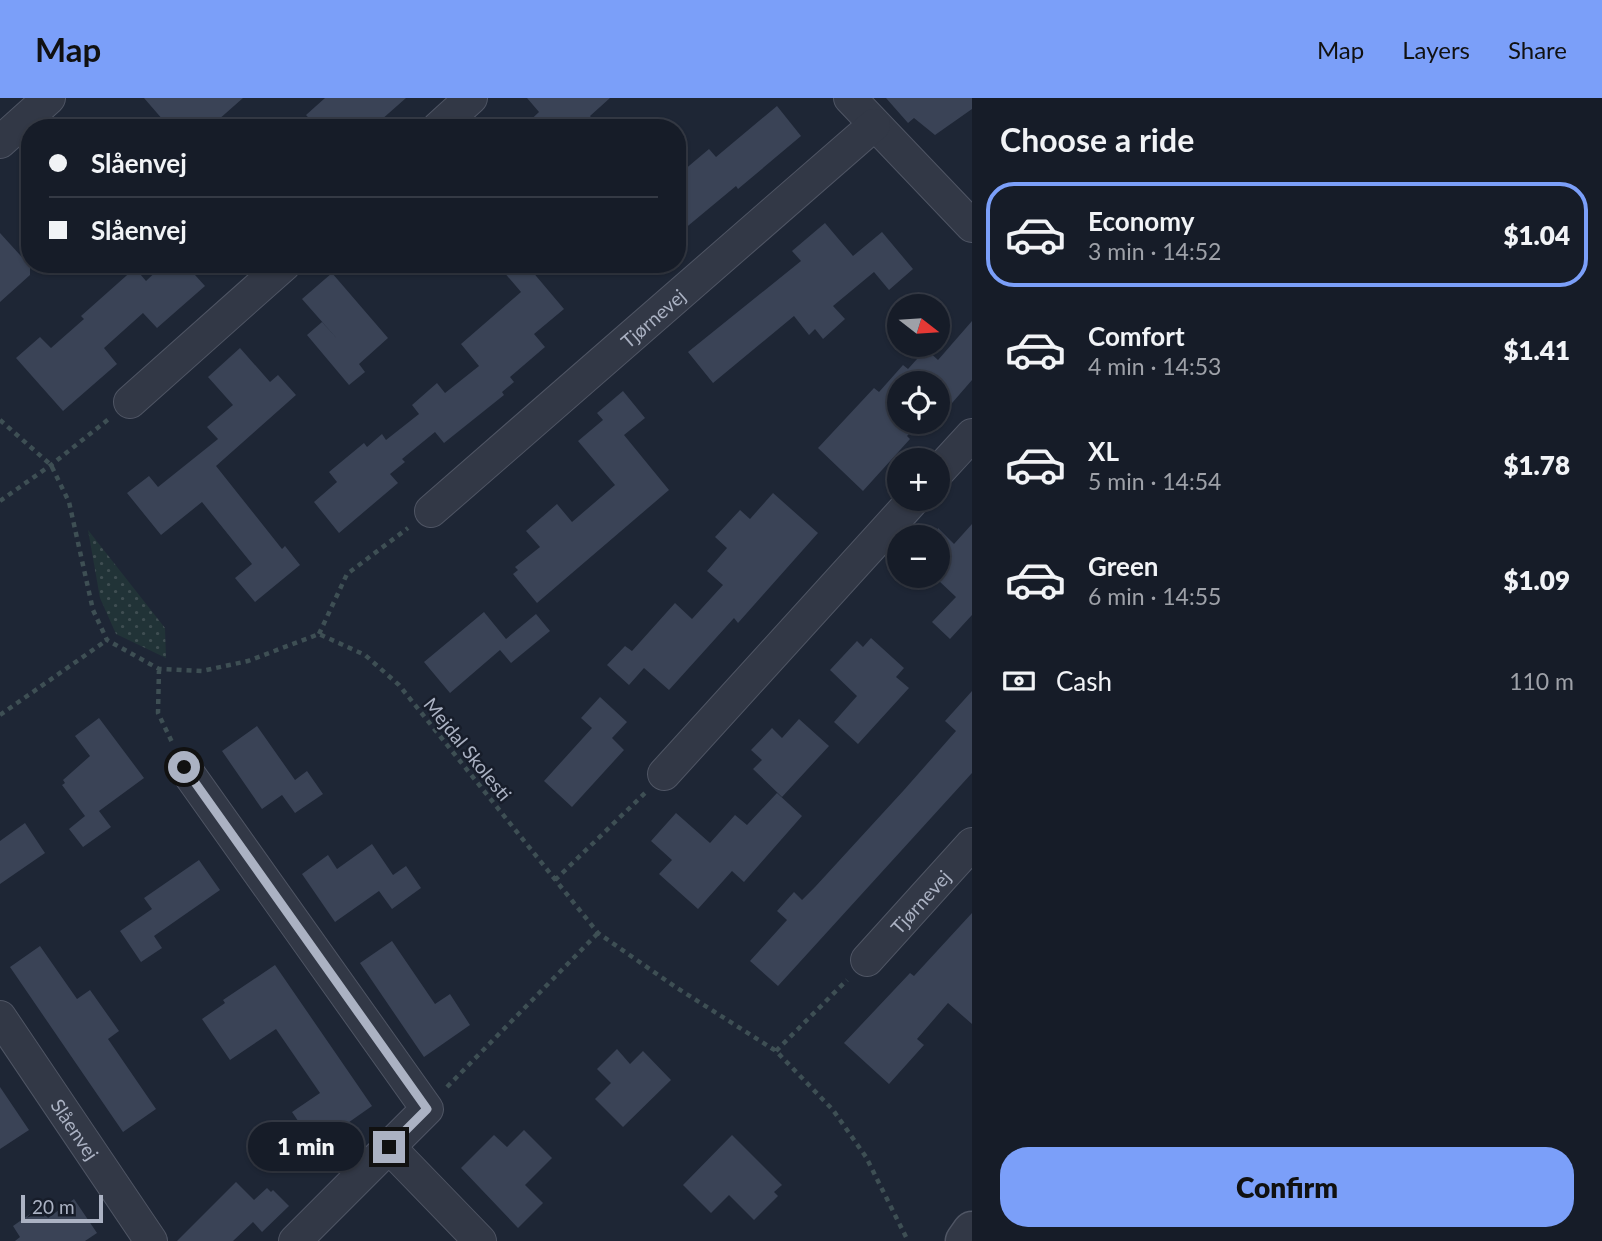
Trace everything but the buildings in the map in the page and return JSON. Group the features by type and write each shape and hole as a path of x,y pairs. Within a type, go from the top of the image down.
{"street":[{"path":"26,119 49,98"},
{"path":"448,119 471,98"},
{"path":"850,98 972,226"},
{"path":"0,142 21,123"},
{"name":"Tjørnevej","path":"431,510 874,125"},
{"path":"130,402 275,273"},
{"path":"950,459 972,435"},
{"path":"664,774 903,511"},
{"path":"184,767 427,1109 295,1241"},
{"name":"Tjørnevej","path":"867,960 972,844"},
{"name":"Slåenvej","path":"0,1017 151,1241"},
{"path":"389,1147 480,1241"},
{"path":"965,1241 972,1231"}],"path":[{"path":"0,501 51,465 130,402"},
{"path":"0,421 51,465 69,502 93,610 107,640 159,669 202,671 248,661 319,634 347,574 431,510"},
{"name":"Mejdal Skolesti","path":"319,634 365,655 399,685 598,933 674,986 776,1051 833,1110 860,1147 906,1237"},
{"path":"0,715 107,640"},
{"path":"159,669 158,713 184,767"},
{"path":"555,880 664,774"},
{"path":"427,1109 598,933"},
{"path":"776,1051 867,960"}],"shaded area":[{"path":"88,530 165,628 166,658 116,634 100,598"}],"route":[{"path":"184,767 427,1109 389,1147"}]}
